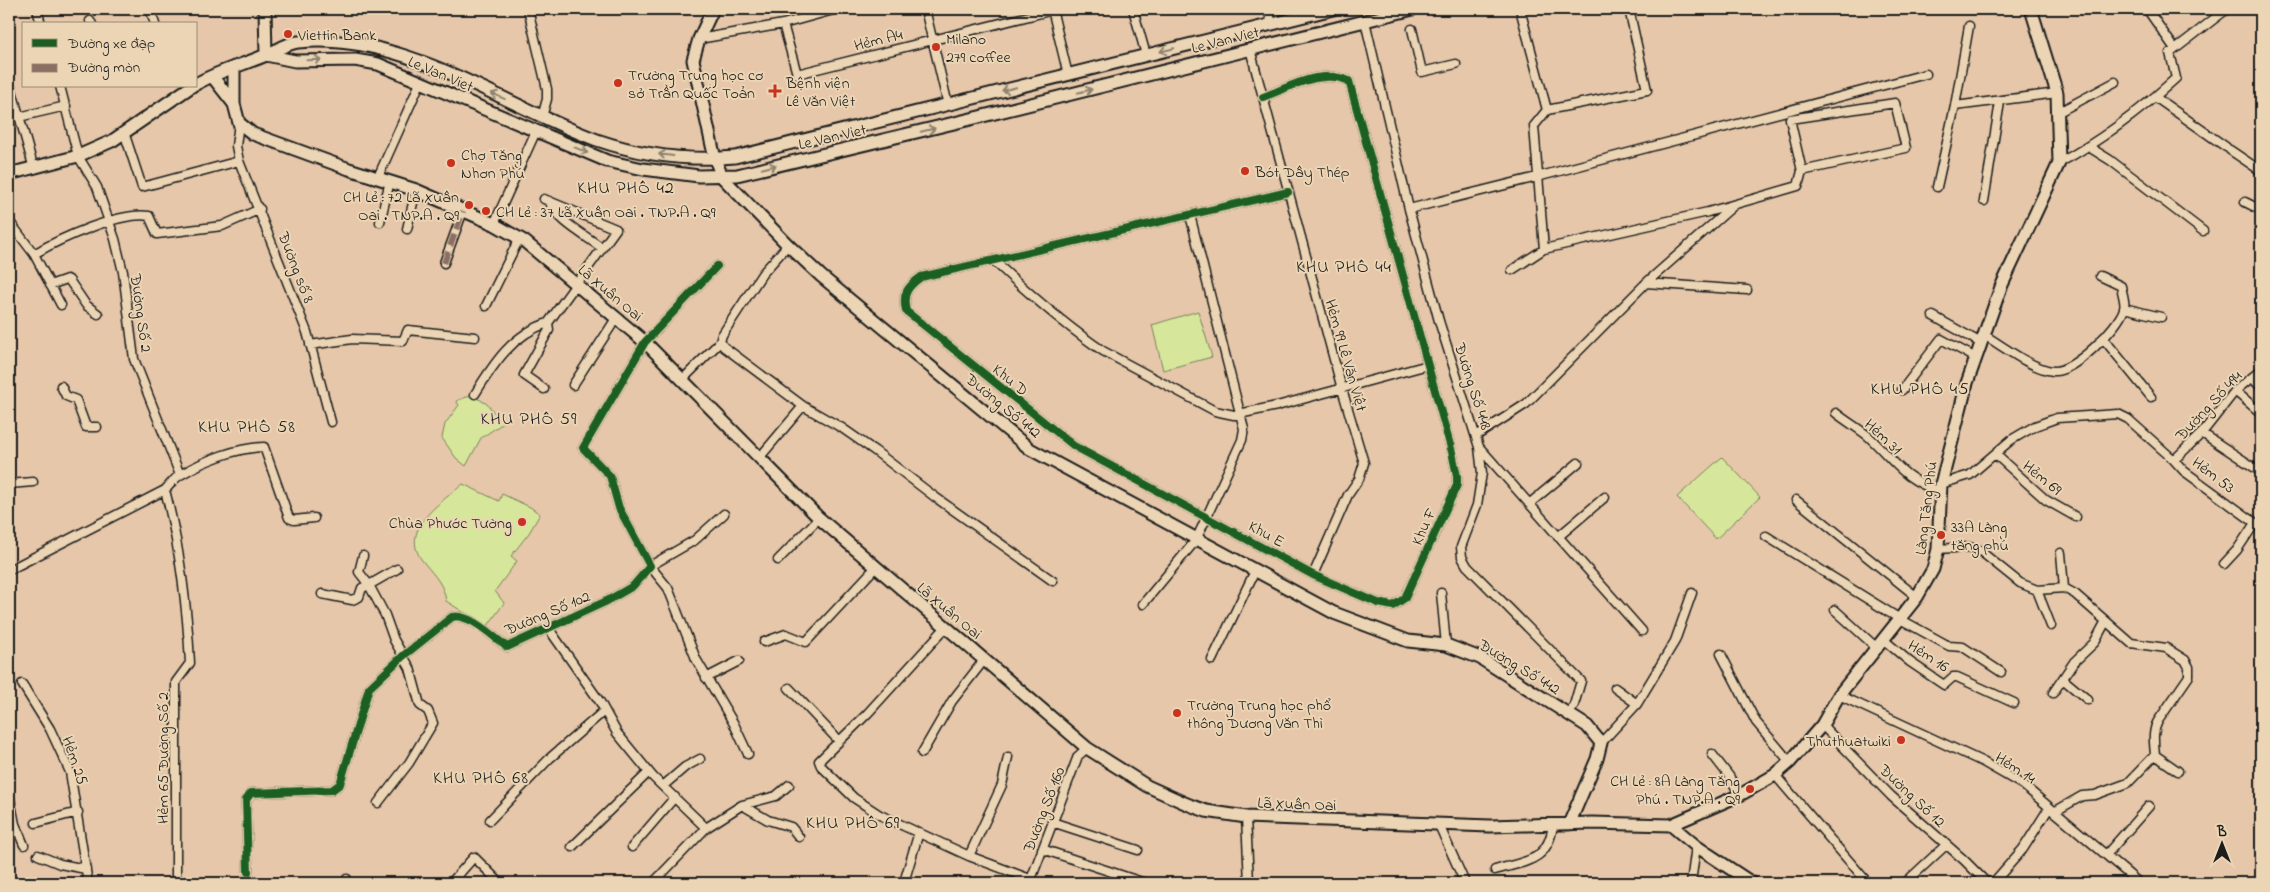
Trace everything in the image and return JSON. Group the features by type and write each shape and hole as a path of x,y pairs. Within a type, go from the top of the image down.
{"main road":[{"path":"265,9 266,56"},
{"path":"713,9 699,39 693,60 715,159 722,177"},
{"path":"1332,9 1337,28"},
{"name":"Le Van Viet","path":"198,83 296,42 340,41 383,48 428,64 542,117 598,140 648,153 715,159 736,157 1332,9"},
{"path":"1362,9 1365,21"},
{"name":"Le Van Viet","path":"266,56 295,61 356,60 378,64 536,131 620,164 643,169 722,177 953,124 1413,9"},
{"name":"Làng Tăng Phú","path":"1671,825 1740,795 1776,775 1790,762 1822,725 1839,695 1917,598 1934,569 1938,549 1941,488 1960,408 2001,288 2059,163 2057,94 2034,10"},
{"path":"1272,24 1276,43"},
{"path":"421,81 428,64"},
{"path":"234,67 234,104 239,123"},
{"path":"212,76 234,104"},
{"path":"9,174 78,156 112,141 186,88"},
{"path":"948,105 953,124"},
{"path":"536,131 542,117"},
{"name":"Lã Xuân Oai","path":"239,123 253,134 267,140 416,190 494,224 519,238 645,342 819,518 874,568 1088,748 1147,786 1182,802 1206,810 1246,817 1439,824 1671,825"},
{"name":"Đường Số 442","path":"722,177 788,245 1030,449 1334,613 1408,642 1446,645 1480,658 1587,726 1601,743"},
{"path":"1569,824 1597,759 1601,743"},
{"path":"1671,825 1696,846 1752,883"}],"street":[{"path":"37,9 40,22"},
{"path":"150,9 154,22"},
{"path":"528,9 547,89 546,108 542,117"},
{"path":"699,39 783,24 837,9"},
{"path":"924,9 948,105"},
{"path":"1052,9 1068,75"},
{"name":"Hẻm A4","path":"783,24 797,74 1052,9"},
{"path":"1133,9 1146,55"},
{"path":"1268,9 1272,24"},
{"path":"1520,9 1547,110"},
{"path":"1544,249 1534,126 1547,110 1647,90 1629,9"},
{"path":"2147,9 2175,49"},
{"path":"2059,163 2089,147 2155,97 2176,78 2170,53 2227,9"},
{"name":"Đường Số 448","path":"1365,21 1409,208 1439,321 1480,447 1482,473 1477,505 1460,547 1462,557 1468,566 1581,681 1574,705 1569,714"},
{"path":"1937,187 1955,106 1969,26"},
{"path":"1412,29 1422,72"},
{"name":"Hẻm 99 Lê Văn Việt","path":"1250,50 1342,389 1364,463 1359,479 1348,495 1313,575"},
{"path":"1413,75 1456,64"},
{"path":"1409,208 1537,177 1926,74"},
{"name":"Khu F","path":"1263,96 1321,76 1340,77 1350,81 1454,460 1457,485 1405,598 1393,606 1386,606 1313,575"},
{"path":"9,80 34,169"},
{"path":"378,177 421,81"},
{"path":"2058,113 2115,82"},
{"name":"Đường Số 2","path":"61,88 78,156 97,187 123,272 134,358 180,474"},
{"path":"1955,106 2057,94"},
{"path":"2155,97 2261,170"},
{"path":"1512,270 1544,249 1736,204 1798,186 1802,171 1790,119 1895,102 1906,148 1802,171"},
{"path":"1984,201 2000,102"},
{"path":"23,116 66,106"},
{"name":"Đường số 8","path":"239,123 236,146 239,161 260,209 307,332 331,422"},
{"path":"494,224 536,131"},
{"path":"124,132 142,187 239,161"},
{"path":"2089,147 2110,160 2203,231"},
{"path":"380,222 390,181"},
{"path":"407,230 416,190"},
{"path":"993,260 1288,192"},
{"path":"475,394 496,360 506,350 534,328 548,323 616,229 547,200 552,209 563,219 602,248"},
{"path":"2245,202 2261,210"},
{"path":"1476,436 1526,404 1646,283 1736,204"},
{"path":"34,254 59,239 134,215 149,216 157,234 222,226 260,209"},
{"path":"444,263 463,211"},
{"path":"1142,604 1196,540 1242,440 1244,429 1190,215"},
{"path":"9,221 34,254 61,305"},
{"path":"486,306 519,238"},
{"path":"683,379 720,342 722,335 762,274 788,245"},
{"path":"993,260 1030,295 1103,351 1215,411 1239,414 1342,389 1428,365"},
{"name":"Khu D","path":"993,260 921,277 907,288 903,296 906,311 1066,442 1207,516"},
{"path":"717,266 645,342 583,448 610,476 619,508 650,566 668,588 696,659 734,724 748,754"},
{"path":"1933,316 2038,366 2054,371 2068,367 2111,331 2124,308 2122,286 2100,276"},
{"path":"50,285 66,279 69,280 86,305 98,314"},
{"path":"1646,283 1747,290"},
{"path":"2124,308 2161,317"},
{"path":"574,385 617,317"},
{"path":"544,389 524,375 549,330 548,323"},
{"path":"310,345 352,338 403,341 408,330 475,338"},
{"path":"2103,338 2151,397"},
{"path":"1902,390 1941,339 1976,358"},
{"path":"720,342 724,347 803,406 848,432 1053,581"},
{"name":"Đường Số 494","path":"1941,488 1970,475 2011,440 2035,426 2058,418 2103,413 2118,414 2128,419 2174,460 2202,433 2234,391 2261,370"},
{"path":"2252,378 2261,387"},
{"path":"61,386 66,396 76,400 86,427 97,427"},
{"path":"2234,391 2261,413"},
{"path":"760,457 803,406"},
{"name":"Hẻm 31","path":"1836,413 1867,436 1903,473 1922,486 1941,488"},
{"path":"2202,433 2261,472"},
{"path":"9,570 165,490 180,474 249,448 264,447 289,518 294,520 314,518"},
{"path":"1480,447 1642,631"},
{"name":"Hẻm 69","path":"1995,454 2046,500 2076,517"},
{"name":"Hẻm 53","path":"2174,460 2184,470 2258,525"},
{"path":"1529,504 1578,463"},
{"path":"9,484 33,482"},
{"name":"Hẻm 65 Đường Số 2","path":"165,490 176,533 184,588 190,663 176,682 176,883"},
{"path":"1558,537 1606,497"},
{"path":"1796,500 1917,598"},
{"name":"Đường Số 102","path":"248,872 246,800 251,792 332,790 340,784 370,688 403,656 452,617 458,616 471,621 507,647 549,629 633,586 650,566 695,540 724,514"},
{"name":"Khu E","path":"1207,516 1313,575"},
{"path":"778,560 819,518"},
{"path":"2224,564 2258,525"},
{"path":"1766,536 1900,619 1949,646 1963,647 2001,672"},
{"path":"1938,549 1969,547 1979,550 2020,583 2037,590 2064,588 2075,594 2131,643 2166,648 2185,660 2189,667 2189,676 2154,728 2155,755 2128,783 2095,795 2082,796 2051,810 2023,849 1993,883"},
{"path":"2061,553 2064,588"},
{"path":"363,556 359,572 385,615 394,640 410,668 420,705 428,711 433,723 409,763 378,803"},
{"path":"764,642 786,634 806,642 874,568"},
{"path":"322,594 352,600 359,597 362,588 369,586 397,569"},
{"path":"1212,660 1255,571"},
{"path":"2037,590 2051,626"},
{"path":"1440,593 1446,645"},
{"path":"1601,743 1637,704 1675,642 1692,593"},
{"path":"1835,610 1881,645"},
{"path":"2053,693 2064,680 2074,662 2094,643 2106,622"},
{"path":"946,627 867,714 819,761 821,766 854,798 880,815 969,856 1030,881"},
{"path":"549,629 617,733 663,786 706,828"},
{"name":"Hẻm 16","path":"1881,645 1944,685 1953,677 1957,677 2014,704"},
{"path":"1721,654 1756,722 1790,762"},
{"path":"922,753 952,700 984,660"},
{"path":"706,678 739,661"},
{"path":"2064,680 2088,700"},
{"name":"Hẻm 25","path":"22,684 50,729 70,772 88,882"},
{"path":"789,688 839,741"},
{"path":"1616,688 1637,704"},
{"name":"Hẻm 14","path":"1839,695 1984,762 2023,785 2139,883"},
{"path":"490,820 550,758 604,711"},
{"name":"Đường Số 12","path":"1822,725 1891,796 1987,883"},
{"name":"Đường Số 160","path":"1030,881 1078,756 1088,748"},
{"path":"1712,754 1740,795"},
{"path":"2155,755 2178,771"},
{"path":"969,856 1002,785 1008,757"},
{"path":"663,786 685,767 700,759"},
{"path":"572,847 650,772"},
{"path":"1776,775 1868,883"},
{"path":"653,883 706,828 742,805 776,796 788,785"},
{"path":"9,794 15,824 24,845"},
{"path":"632,847 675,797"},
{"path":"742,805 768,820 791,827 799,837"},
{"path":"2106,855 2149,806"},
{"path":"36,823 78,812"},
{"path":"1246,817 1249,883"},
{"path":"1052,822 1138,850"},
{"path":"1439,824 1465,883"},
{"path":"1495,870 1538,858 1546,849 1551,839 1553,825"},
{"path":"906,883 905,879 919,832"},
{"path":"1905,883 1946,845"},
{"path":"1691,883 1696,846"},
{"path":"1042,849 1145,883"},
{"path":"38,855 60,864 86,869"},
{"path":"450,883 474,858 500,883"},
{"path":"79,883 88,882"}],"green space":[{"path":"1198,311 1212,357 1163,370 1152,325"},
{"path":"472,395 487,404 503,423 481,438 466,466 456,458 442,438 445,424 459,405 456,401"},
{"path":"1722,457 1760,497 1716,539 1677,497"},
{"path":"463,484 499,501 502,494 530,507 540,514 529,533 511,556 517,561 495,591 504,603 487,627 446,601 441,585 417,552 415,540 418,529 424,519"}],"marked path":[{"path":"444,263 463,211"}],"cycle path":[{"path":"1263,97 1306,80 1328,77 1349,81 1452,452 1457,485 1405,598 1393,606 1378,603 1313,575 1074,446 906,311 905,295 912,284 921,277 1288,192"},
{"path":"248,872 246,800 251,793 332,790 340,784 369,688 403,656 452,617 459,617 474,622 507,647 607,601 633,586 650,566 619,508 610,476 583,448 645,342 717,266"}],"place":[{"name":"Viettin Bank","path":"288,34"},
{"name":"Milano 279 coffee","path":"936,47"},
{"name":"Trường Trung học cơ sở Trần Quốc Toản","path":"618,83"},
{"name":"Bệnh viện Lê Văn Việt","path":"775,91"},
{"name":"Chợ Tăng Nhơn Phú","path":"451,163"},
{"name":"Bót Dây Thép","path":"1245,171"},
{"name":"CH Lẻ : 72 Lã Xuân Oai . TNP.A . Q9","path":"469,205"},
{"name":"CH Lẻ : 37 Lã Xuân Oai . TNP.A . Q9","path":"486,211"},
{"name":"Chùa Phước Tường","path":"522,522"},
{"name":"33A Làng tăng phú","path":"1941,535"},
{"name":"Trường Trung học phổ thông Dương Văn Thì","path":"1177,713"},
{"name":"Thuthuatwiki","path":"1901,740"},
{"name":"CH Lẻ : 8A Làng Tăng Phú . TNP.A . Q9","path":"1750,789"}],"district":[{"name":"KHU PHỐ 42","path":"626,187"},
{"name":"KHU PHỐ 44","path":"1344,266"},
{"name":"KHU PHỐ 45","path":"1920,388"},
{"name":"KHU PHỐ 59","path":"529,418"},
{"name":"KHU PHỐ 58","path":"247,426"},
{"name":"KHU PHỐ 68","path":"481,777"},
{"name":"KHU PHỐ 69","path":"853,822"}]}
